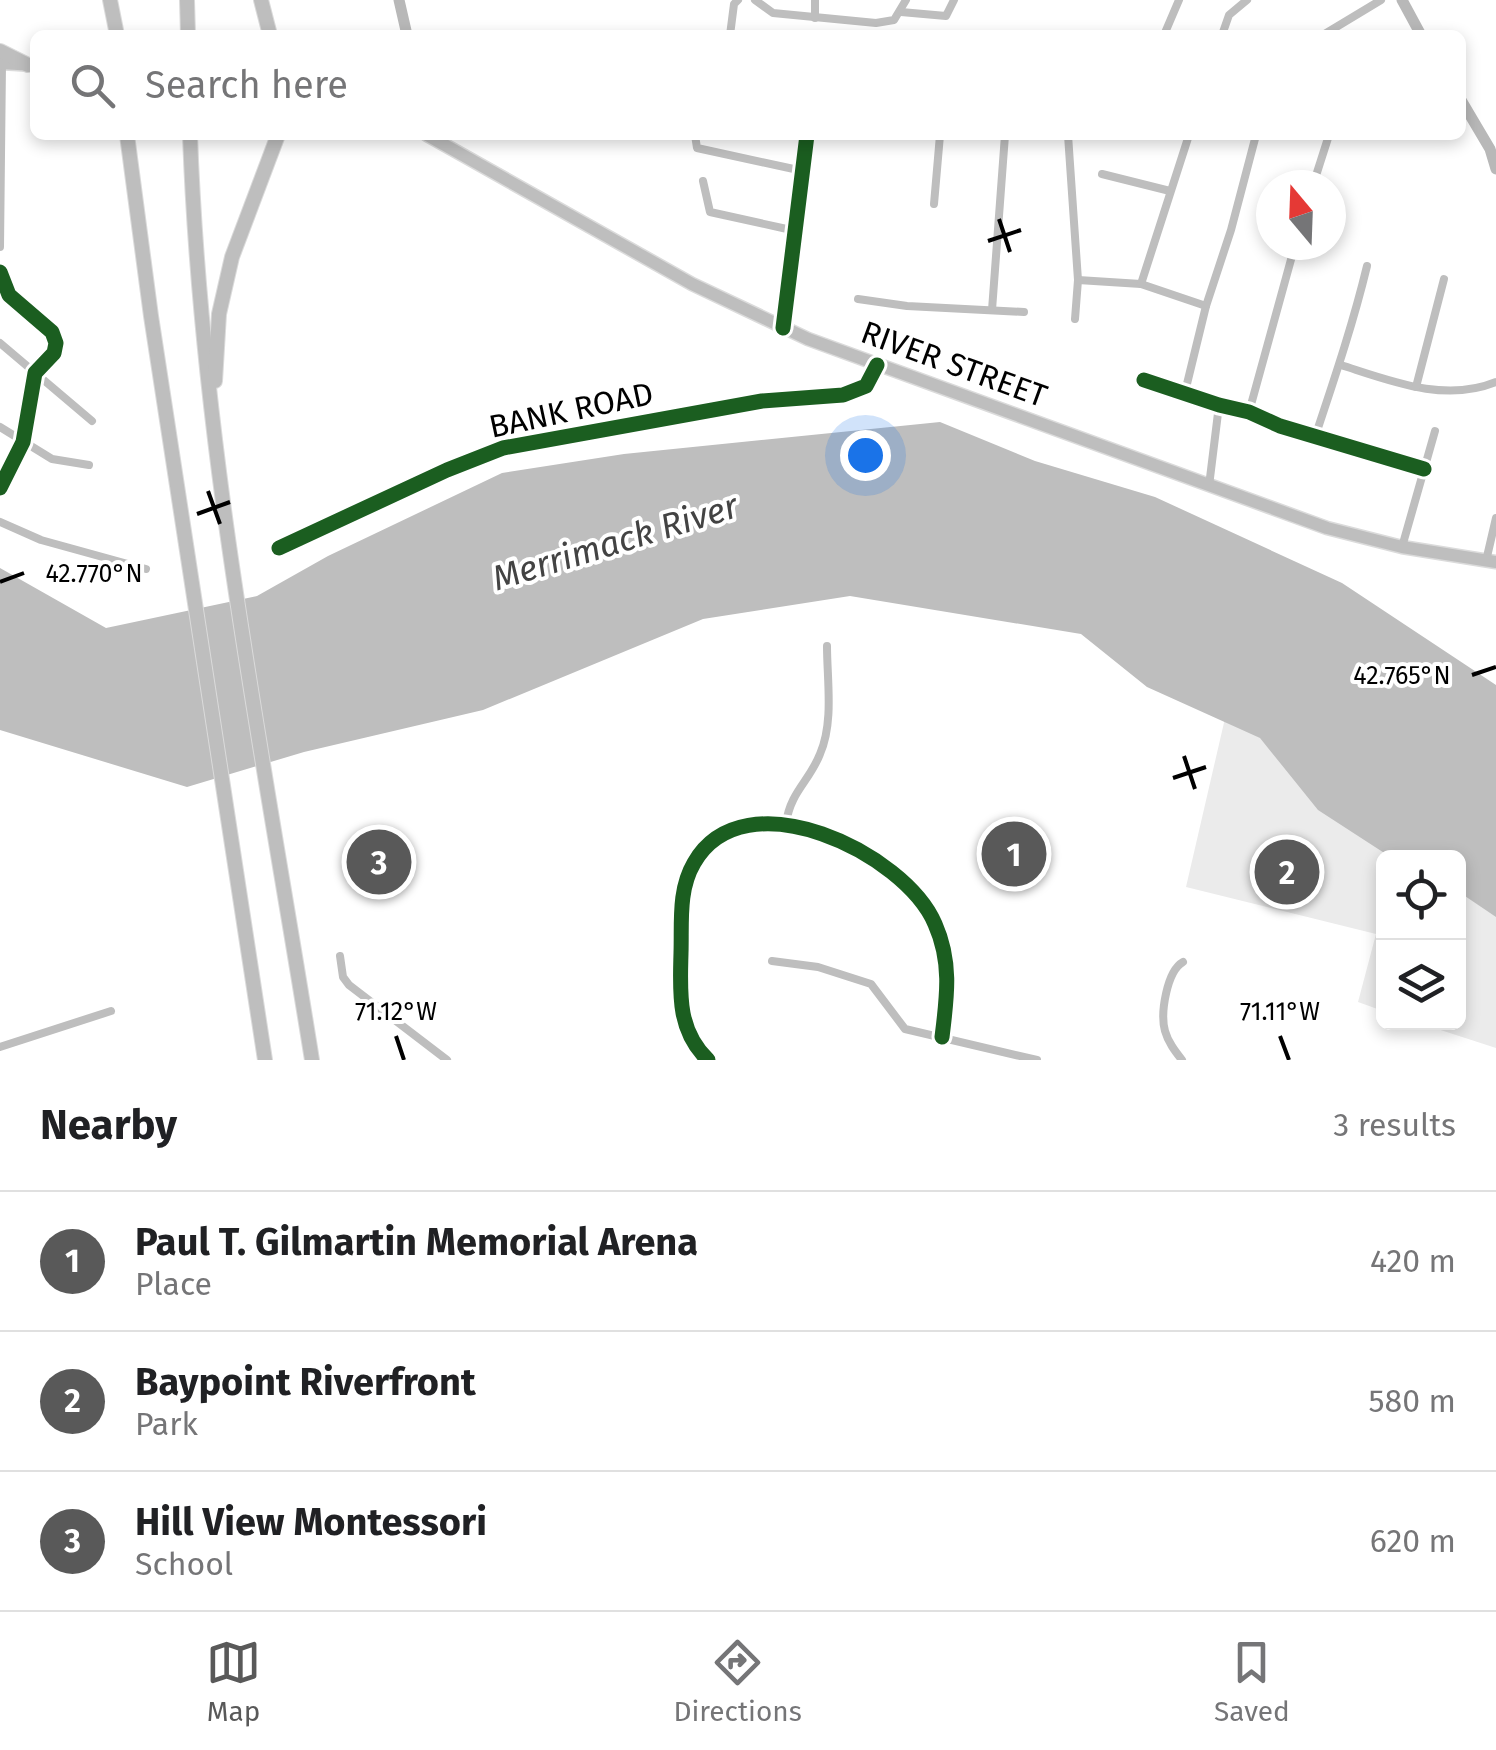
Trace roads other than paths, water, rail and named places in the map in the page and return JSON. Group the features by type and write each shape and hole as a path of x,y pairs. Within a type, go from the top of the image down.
{"highway":[{"path":"112,0 117,30"},
{"path":"262,0 268,30"},
{"path":"187,1 188,30"},
{"path":"0,59 30,65"},
{"path":"128,140 265,1060"},
{"path":"190,140 197,281 212,422 312,1060"},
{"path":"212,422 220,314 228,273 276,140"}],"main road":[{"name":"RIVER STREET","path":"436,140 692,284 783,328 878,366 1312,524 1402,547 1491,562"}],"street":[{"path":"398,0 405,30"},
{"path":"731,30 738,0"},
{"path":"755,0 773,14 876,23 894,20 906,0"},
{"path":"814,18 815,0"},
{"path":"901,12 946,16 954,0"},
{"path":"1166,30 1178,0"},
{"path":"1224,30 1229,16 1246,0"},
{"path":"1331,30 1382,0"},
{"path":"1402,0 1418,30"},
{"path":"0,59 0,247"},
{"path":"1466,108 1490,149 1496,169"},
{"path":"447,140 453,149"},
{"path":"696,140 697,148 803,172"},
{"path":"783,328 807,140"},
{"path":"934,204 940,140"},
{"path":"992,310 1005,140"},
{"path":"1068,140 1078,280 1076,319"},
{"path":"1141,284 1186,140"},
{"path":"1185,392 1255,140"},
{"path":"1318,170 1326,140"},
{"path":"1102,174 1170,191"},
{"path":"703,181 710,212 796,231"},
{"path":"1249,412 1291,260"},
{"path":"1315,438 1341,365 1346,332 1366,266"},
{"path":"0,272 9,295 52,332 56,343 54,353 36,373 23,442 0,488"},
{"path":"1078,280 1141,284 1206,306"},
{"path":"1416,387 1444,280"},
{"path":"858,299 1024,312"},
{"path":"0,343 92,421"},
{"path":"1341,365 1416,387 1452,392 1496,382"},
{"name":"BANK ROAD","path":"279,548 502,448 762,401 844,395 866,386 878,366"},
{"path":"1144,380 1249,412 1315,438 1424,469"},
{"path":"1209,486 1219,405"},
{"path":"0,427 52,459 89,465"},
{"path":"1402,547 1435,431"},
{"path":"1491,562 1496,518"},
{"path":"0,522 53,544 146,569"},
{"path":"786,823 789,804 812,769 828,730 827,646"},
{"path":"708,1060 688,1034 680,1010 686,880 707,846 727,833 750,826 786,823 814,831 881,863 922,900 935,922 949,980 942,1037"},
{"path":"340,956 343,976 361,994 448,1060"},
{"path":"772,961 818,967 871,984 905,1029 1037,1060"},
{"path":"1182,1060 1164,1025 1172,972 1183,962"},
{"path":"0,1047 111,1011"}],"water":[{"name":"Merrimack River","path":"940,422 1035,461 1155,497 1342,583 1496,685 1496,917 1466,897 1466,850 1380,850 1318,810 1260,738 1147,687 1081,634 850,596 703,619 483,710 304,752 187,787 0,730 0,568 106,628 257,596 328,556 502,473 624,454"}],"place":[{"name":"Paul T. Gilmartin Memorial Arena","path":"1014,854"},
{"name":"Hill View Montessori","path":"379,862"},
{"name":"Baypoint Riverfront","path":"1287,872"}]}
